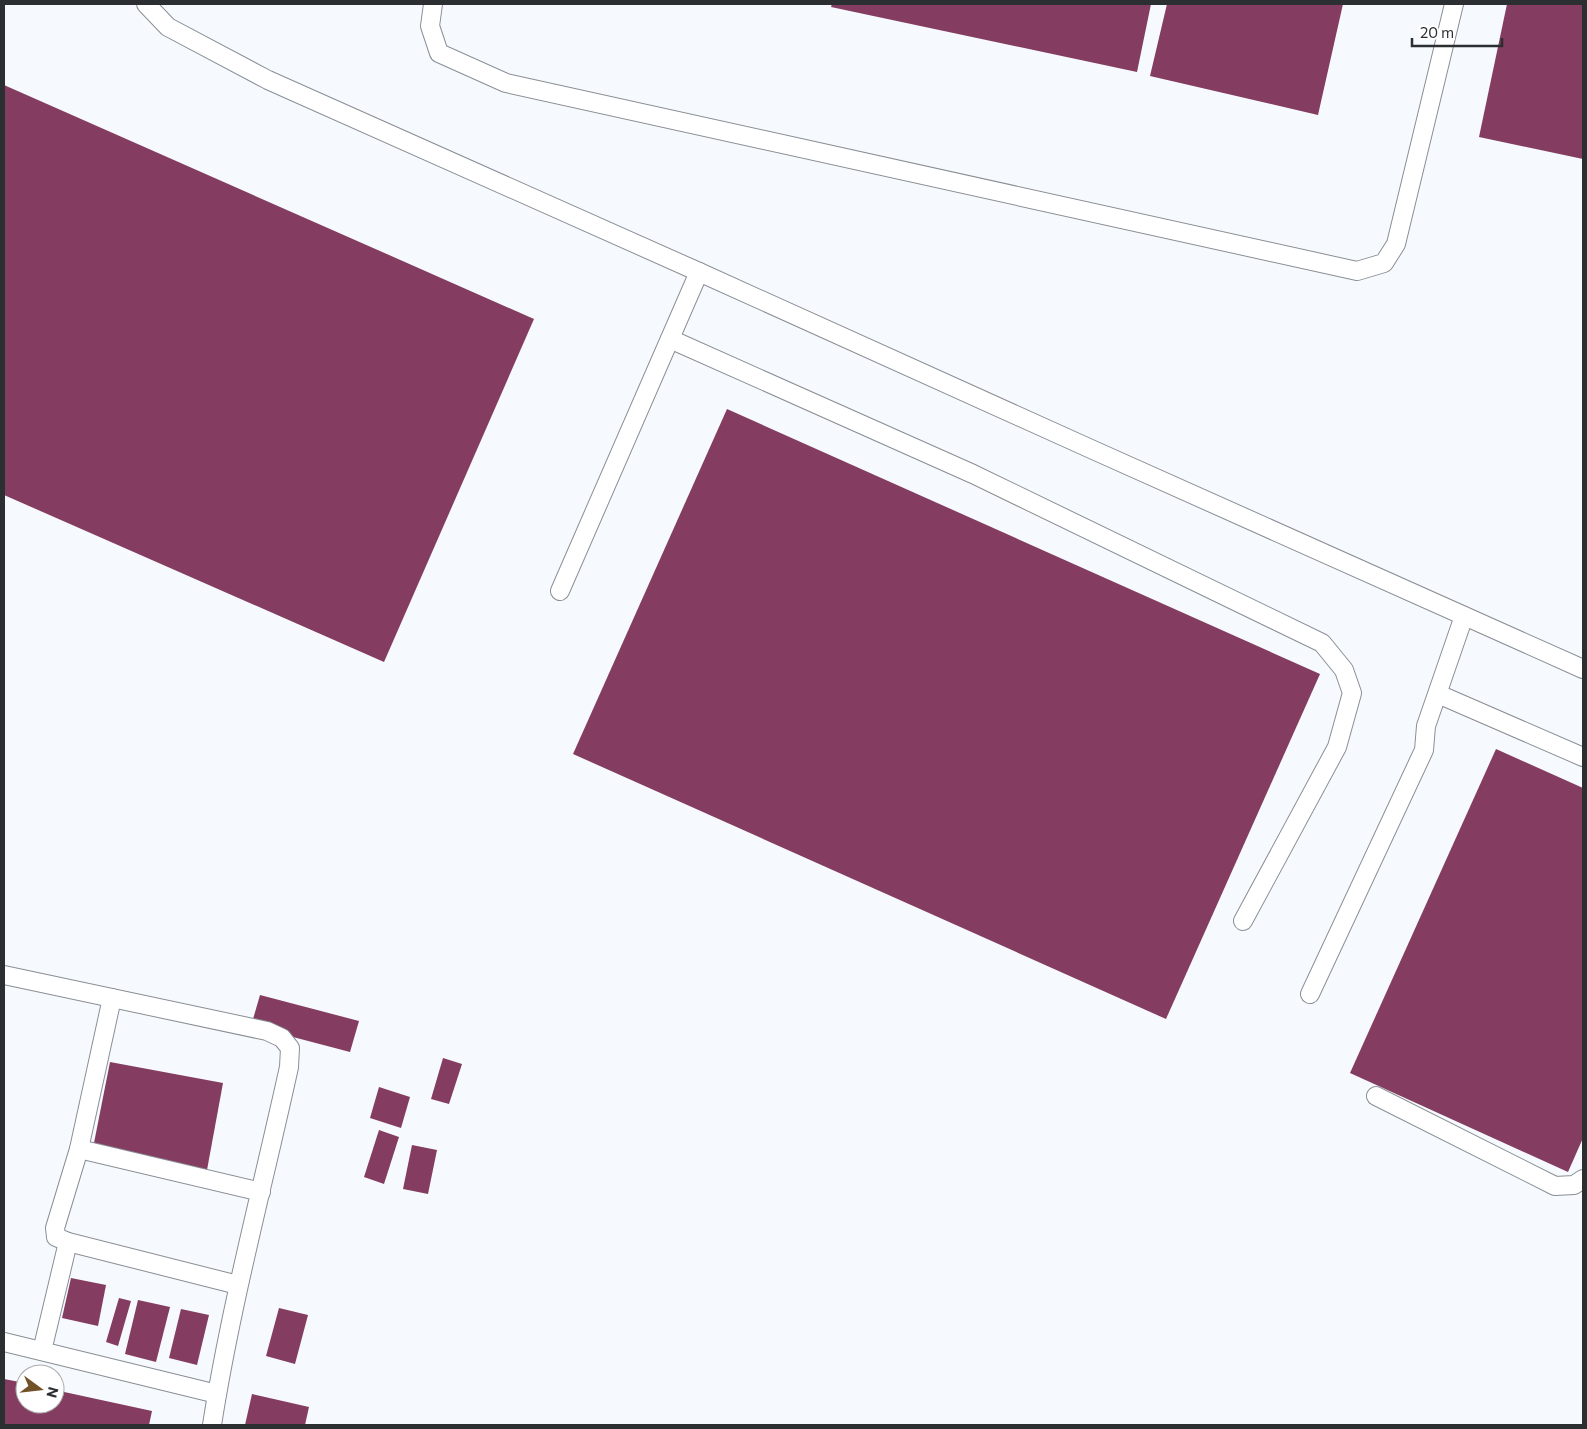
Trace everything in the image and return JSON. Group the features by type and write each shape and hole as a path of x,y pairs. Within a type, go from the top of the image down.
{"lane":[{"path":"146,4 168,27 268,80 1583,669"},
{"path":"433,4 430,26 439,53 506,83 1357,271 1384,263 1396,244 1454,4"},
{"path":"560,591 699,272"},
{"path":"670,339 973,474 1322,643 1344,670 1352,693 1337,747 1243,921"},
{"path":"1310,994 1424,750 1426,726 1464,616"},
{"path":"1438,694 1583,757"},
{"path":"4,975 267,1031 282,1038 290,1048 289,1066 238,1285 212,1425"},
{"path":"112,998 79,1149 55,1228 56,1237 68,1242 238,1285"},
{"path":"1376,1096 1555,1186 1574,1185 1583,1179"},
{"path":"79,1149 261,1192"},
{"path":"42,1351 68,1242"},
{"path":"4,1342 217,1394"}],"building":[{"path":"832,4 1151,4 1137,72 831,7"},
{"path":"1167,4 1343,4 1318,115 1150,76"},
{"path":"1507,4 1583,4 1583,159 1479,137"},
{"path":"4,85 534,319 384,662 4,495"},
{"path":"727,409 1320,674 1166,1019 573,754"},
{"path":"1496,749 1583,788 1583,1138 1568,1172 1350,1073"},
{"path":"260,995 359,1021 350,1052 251,1026"},
{"path":"443,1058 462,1064 449,1104 431,1099"},
{"path":"110,1062 223,1083 207,1170 93,1148"},
{"path":"379,1087 410,1097 401,1128 370,1118"},
{"path":"379,1130 399,1137 384,1184 364,1177"},
{"path":"412,1145 437,1150 428,1194 403,1189"},
{"path":"71,1278 106,1285 98,1326 62,1318"},
{"path":"119,1298 131,1301 118,1346 106,1342"},
{"path":"138,1300 170,1307 156,1362 125,1354"},
{"path":"279,1308 308,1315 295,1364 266,1356"},
{"path":"181,1309 209,1315 197,1365 169,1358"},
{"path":"4,1379 15,1381 15,1414 65,1414 65,1392 152,1411 149,1425 4,1425"},
{"path":"252,1394 309,1407 305,1425 245,1425"}]}
